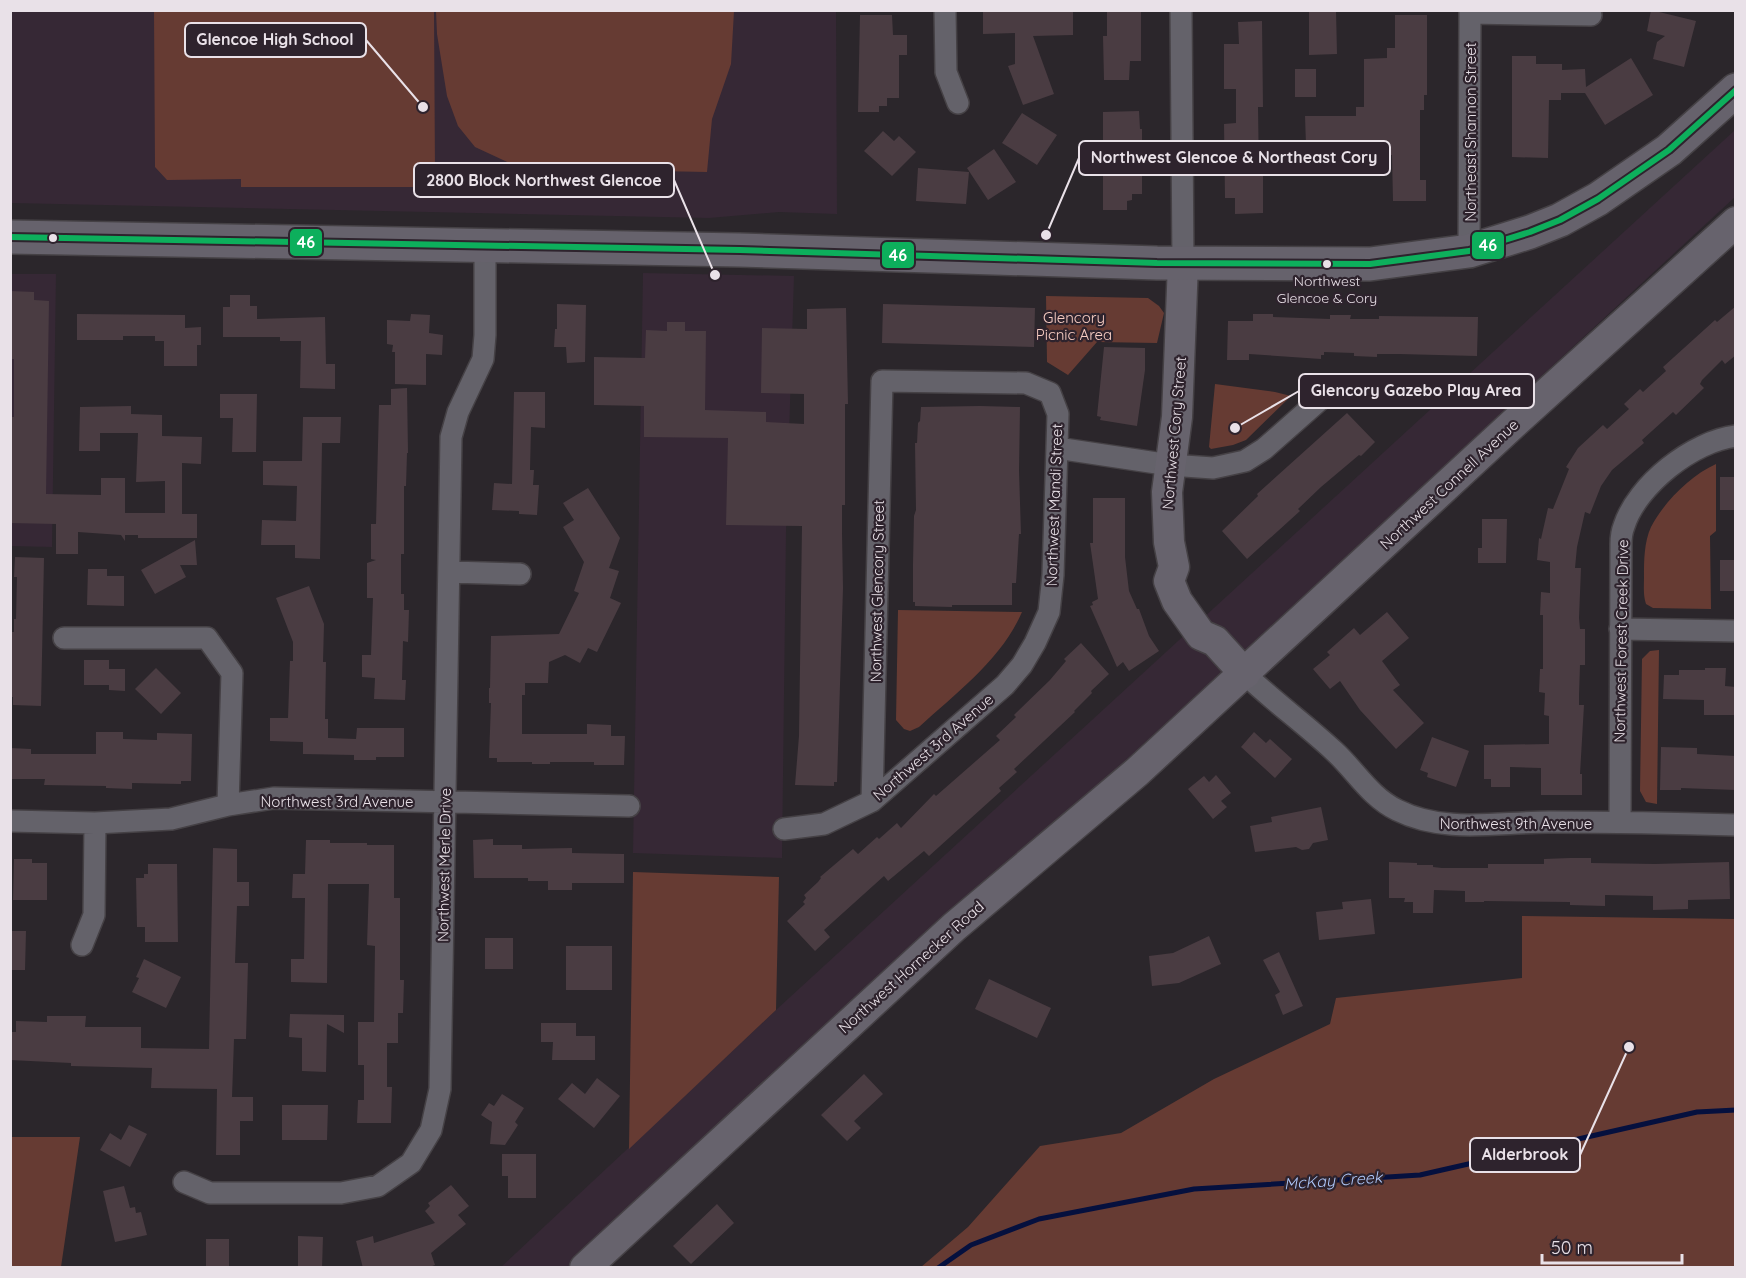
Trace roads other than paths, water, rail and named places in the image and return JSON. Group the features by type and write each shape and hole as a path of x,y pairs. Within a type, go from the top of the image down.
{"main road":[{"path":"10,237 740,250 1183,263 1370,264 1469,251 1560,220 1598,199 1669,150 1736,90"}],"street":[{"path":"945,10 946,72 958,103"},
{"path":"1181,10 1183,263"},
{"name":"Northeast Shannon Street","path":"1469,251 1470,12 1591,15"},
{"name":"Northwest Connell Avenue","path":"1245,674 1513,424 1736,222"},
{"name":"Northwest Merle Drive","path":"184,1182 210,1192 341,1193 378,1186 411,1163 431,1130 440,1089 451,436 458,412 483,359 485,247"},
{"name":"Northwest Cory Street","path":"1183,263 1178,417 1167,492 1167,525 1174,567 1169,580 1177,601 1201,635 1215,641 1245,674"},
{"name":"Northwest Mandi Street","path":"882,381 1026,383 1050,393 1058,414 1053,575 1049,612 1046,618"},
{"name":"Northwest Glencory Street","path":"872,801 882,381"},
{"path":"1057,448 1170,465 1213,468 1245,461 1264,449 1323,397 1340,388 1423,391"},
{"name":"Northwest Forest Creek Drive","path":"1620,822 1620,629 1623,527 1632,507 1645,490 1663,473 1689,453 1722,438 1736,436"},
{"path":"450,572 520,574"},
{"name":"Northwest 3rd Avenue","path":"784,829 824,824 872,801 1005,685 1027,658 1046,618"},
{"path":"1620,629 1736,631"},
{"path":"64,638 207,638 232,673 228,805"},
{"name":"Northwest 9th Avenue","path":"1245,674 1269,697 1336,752 1373,793 1394,809 1421,820 1445,825 1479,826 1521,822 1736,825"},
{"name":"Northwest Hornecker Road","path":"585,1268 954,927 1137,772 1245,674"},
{"name":"Northwest 3rd Avenue","path":"10,821 95,823 171,819 228,805 274,798 629,806"},
{"path":"82,945 94,915 95,823"}],"waterway":[{"name":"McKay Creek","path":"938,1268 971,1245 1039,1219 1194,1189 1420,1175 1697,1112 1736,1110"}],"place":[{"name":"Glencoe High School","path":"423,107"},
{"name":"Northwest Glencoe & Northeast Cory","path":"1046,235"},
{"name":"Northwest Glencoe & Cory","path":"1327,264"},
{"name":"2800 Block Northwest Glencoe","path":"715,275"},
{"name":"Glencory Gazebo Play Area","path":"1235,428"},
{"name":"Alderbrook","path":"1629,1047"}],"park label":[{"name":"Glencory Picnic Area","path":"1074,326"}]}
